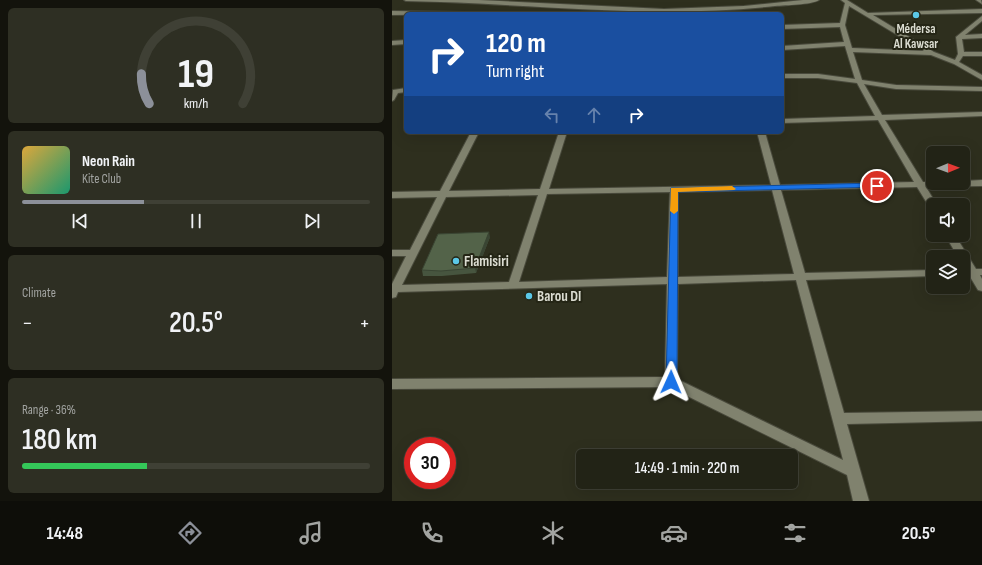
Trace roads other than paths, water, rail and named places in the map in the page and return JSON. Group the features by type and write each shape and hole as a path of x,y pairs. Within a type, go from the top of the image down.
{"street":[{"path":"406,0 469,0 644,8 664,11 744,8 817,0"},
{"path":"460,12 469,0"},
{"path":"552,0 555,5"},
{"path":"767,0 773,4"},
{"path":"978,0 982,3"},
{"path":"928,198 859,82 842,25 845,2 868,14 932,53 956,63 980,76"},
{"path":"868,14 982,11"},
{"path":"392,13 404,13"},
{"path":"959,38 982,18"},
{"path":"784,27 842,25"},
{"path":"959,38 982,36"},
{"path":"956,63 961,54 959,38"},
{"path":"392,43 404,42"},
{"path":"784,48 848,47 932,53"},
{"path":"961,54 982,54"},
{"path":"784,76 818,76 896,87 982,89"},
{"path":"392,99 393,91 404,90"},
{"path":"784,121 982,114"},
{"path":"393,292 474,134"},
{"path":"513,285 562,134"},
{"path":"761,134 861,501"},
{"path":"392,195 982,183"},
{"path":"671,382 674,190"},
{"path":"954,242 982,288"},
{"path":"392,253 413,253"},
{"path":"393,292 513,285 926,273"},
{"path":"392,384 671,382 852,471"},
{"path":"838,419 982,416"}],"place":[{"name":"Médersa Al Kawsar","path":"916,15"},
{"name":"Flamisiri","path":"456,261"},
{"name":"Barou DI","path":"529,296"}]}
